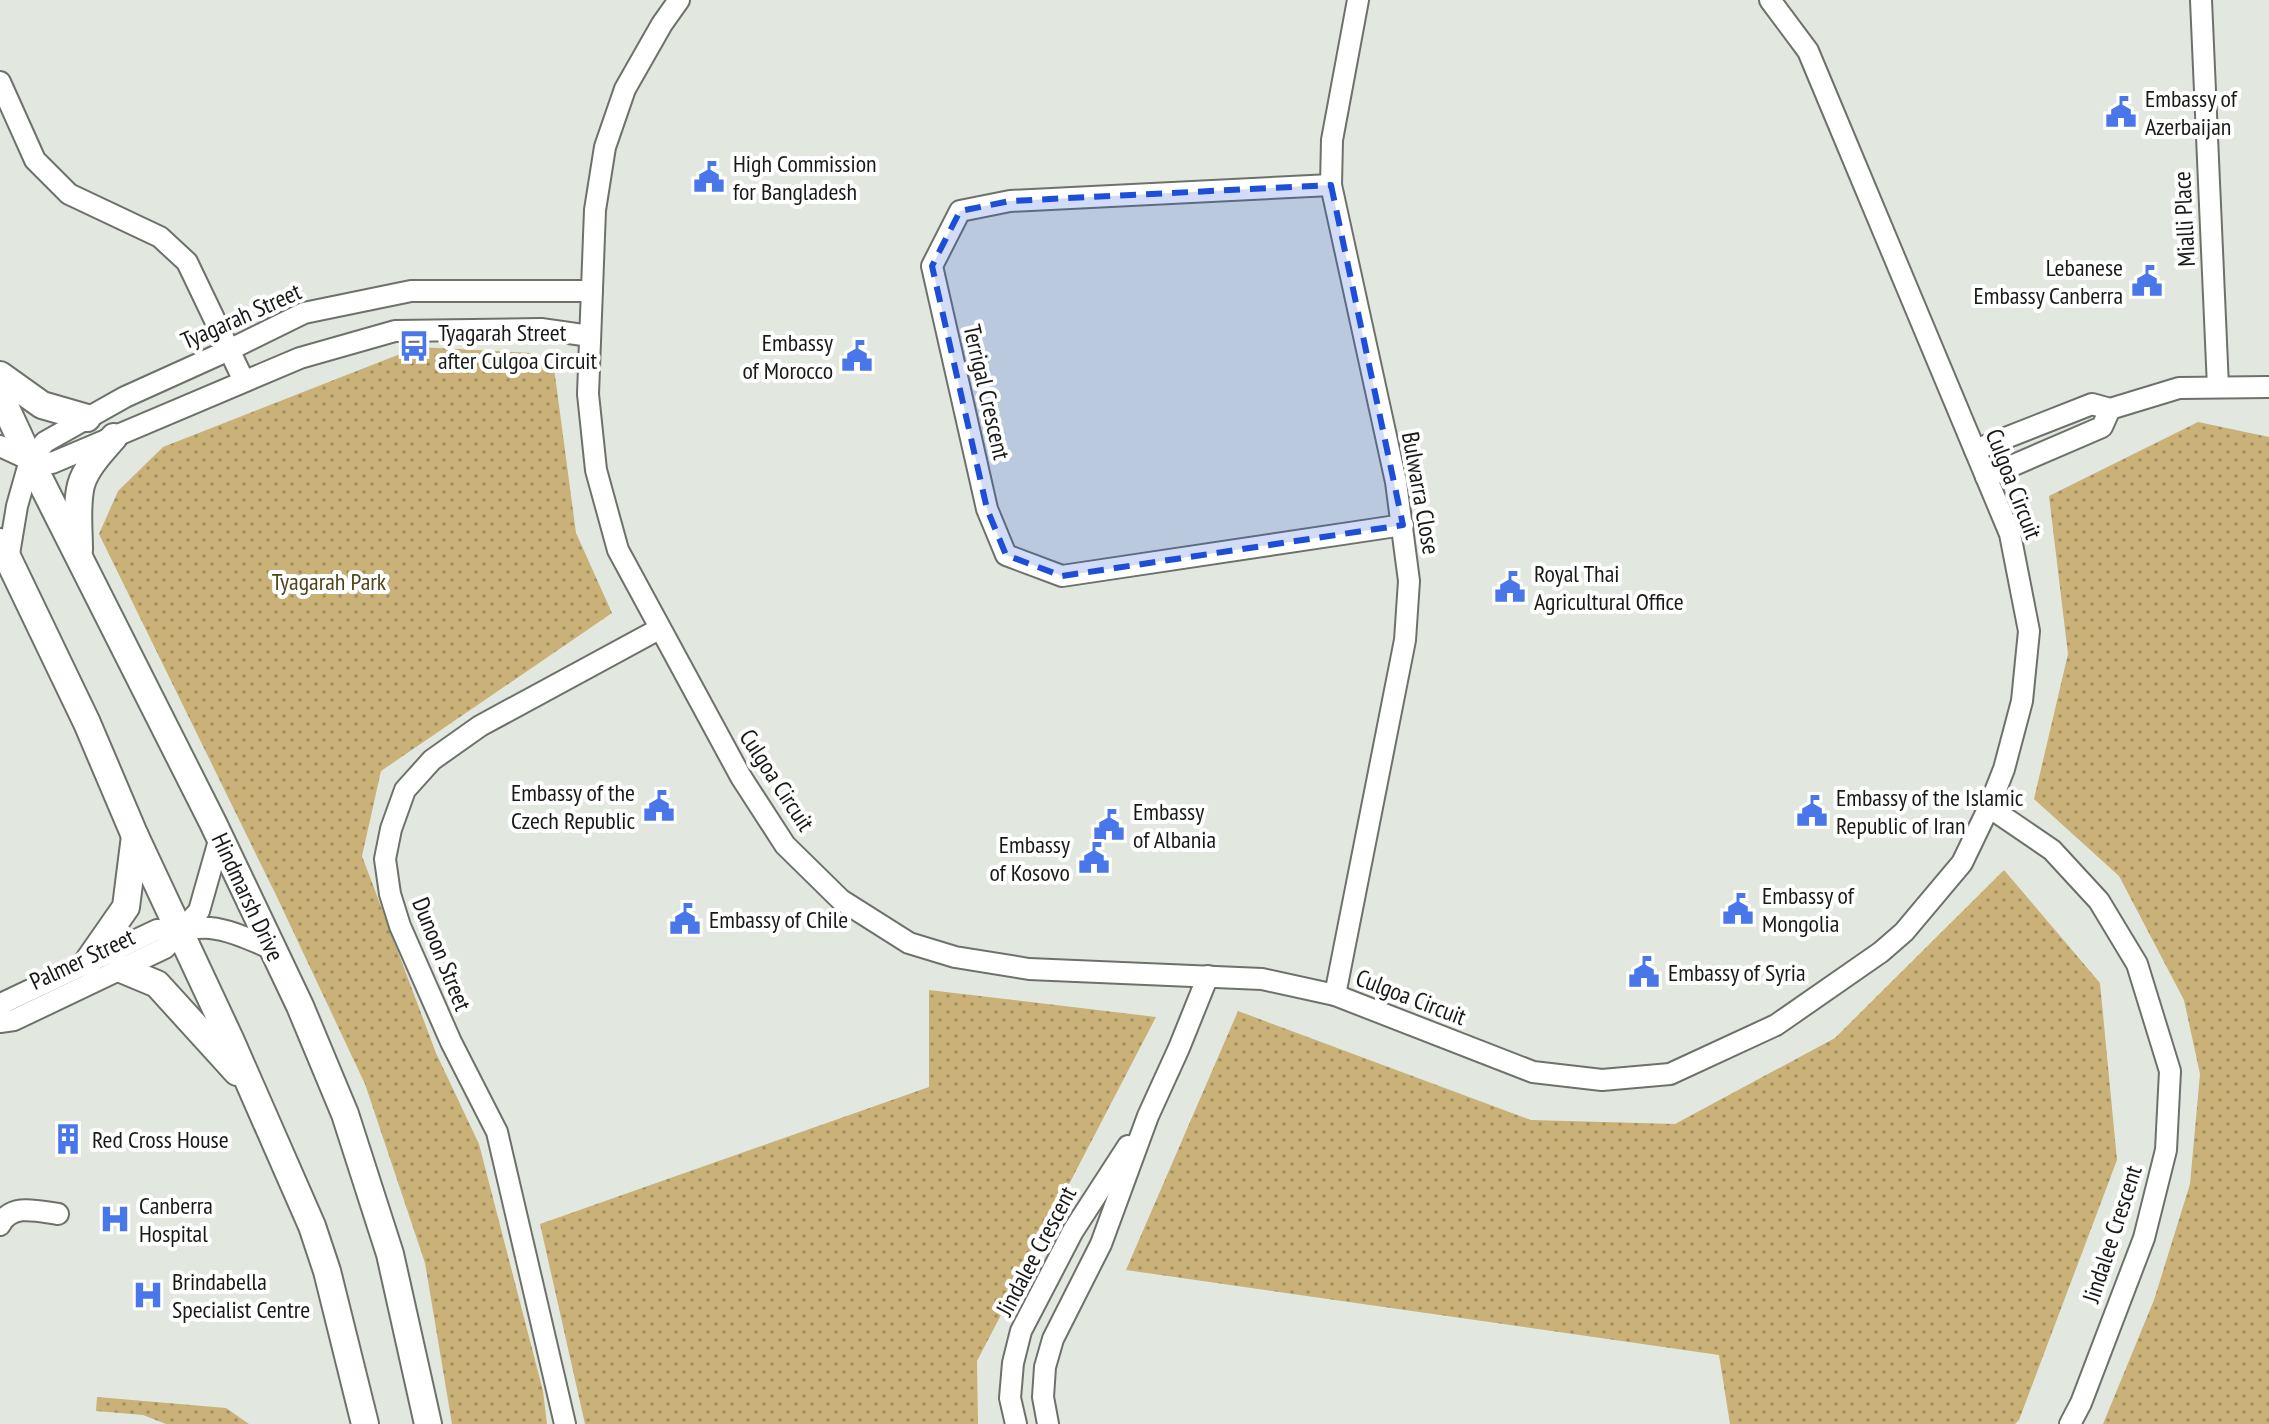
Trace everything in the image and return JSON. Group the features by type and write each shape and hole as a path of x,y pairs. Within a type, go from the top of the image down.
{"main road":[{"path":"0,375 42,405 87,418"},
{"name":"Hindmarsh Drive","path":"0,395 220,837 300,1006 345,1114 390,1254 428,1424"},
{"path":"79,558 78,518 82,484 96,458 114,437"},
{"path":"4,551 87,723 312,1226 365,1424"},
{"path":"87,963 126,907 135,836"},
{"path":"121,969 157,984 253,1090"}],"street":[{"name":"Culgoa Circuit","path":"679,0 625,89 605,147 595,210 588,394 596,470 618,550 741,777 785,845 841,900 909,943 955,957 1029,969 1262,979 1335,995 1533,1072 1602,1080 1670,1074 1776,1025 1873,959 1904,932 1962,863 2004,769 2022,701 2029,631 2010,534 1808,51 1770,0"},
{"name":"Bulwarra Close","path":"1335,995 1405,640 1409,581 1396,482 1331,185 1332,140 1358,0"},
{"name":"Mialli Place","path":"2201,0 2218,387"},
{"path":"0,82 35,160 69,194 160,237 187,262 244,381"},
{"name":"Terrigal Crescent","path":"1331,185 1010,201 960,211 932,266 987,509 1006,555 1062,576 1403,525"},
{"name":"Tyagarah Street","path":"30,460 45,442 125,397 304,313 411,291 592,291"},
{"path":"0,446 30,460 52,463 300,358 395,331 541,329 590,336"},
{"path":"1975,450 2092,404 2110,409 2179,388 2269,387"},
{"path":"1986,477 2102,427 2110,409"},
{"path":"4,551 30,460"},
{"name":"Dunoon Street","path":"565,1424 497,1132 451,1042 400,926 390,894 385,859 391,829 405,790 432,760 480,726 659,629"},
{"name":"Jindalee Crescent","path":"1989,807 2052,850 2099,901 2137,964 2170,1071 2166,1150 2144,1238 2081,1403 2068,1424"},
{"name":"Palmer Street","path":"0,1022 14,1020 165,948 199,911 220,837"},
{"name":"Palmer Street","path":"0,1006 157,930 210,928 273,949"},
{"name":"Jindalee Crescent","path":"1048,1424 1043,1397 1045,1367 1053,1339 1101,1244 1148,1116 1208,976"},
{"name":"Jindalee Crescent","path":"1016,1424 1010,1398 1013,1363 1021,1331 1073,1231 1148,1116"},
{"path":"0,1225 5,1216 13,1211 58,1214"}],"highlighted area":[{"path":"1331,185 1403,525 1062,576 1006,555 987,509 932,266 960,211 1010,201"}],"green space":[{"name":"Tyagarah Park","path":"418,347 532,353 554,368 576,533 612,613 381,771 362,856 436,1053 479,1144 543,1391 547,1424 452,1424 425,1263 365,1084 99,534 118,491 163,447"},
{"path":"2198,422 2269,437 2269,1424 2103,1424 2154,1300 2190,1184 2200,1074 2184,1000 2119,876 2034,799 2068,654 2049,496"},
{"path":"2004,870 2100,983 2117,1160 2015,1424 1730,1424 1719,1355 1126,1270 1238,1011 1531,1120 1675,1124 1835,1038"},
{"path":"929,990 1156,1017 977,1361 978,1424 585,1424 540,1224 929,1087"},
{"path":"97,1397 226,1408 249,1424 166,1424 143,1415 96,1411"}],"place":[{"name":"Embassy of Azerbaijan","path":"2121,112"},
{"name":"High Commission for Bangladesh","path":"709,177"},
{"name":"Lebanese Embassy Canberra","path":"2147,281"},
{"name":"Tyagarah Street after Culgoa Circuit","path":"414,346"},
{"name":"Embassy of Morocco","path":"857,356"},
{"name":"Royal Thai Agricultural Office","path":"1510,587"},
{"name":"Embassy of the Czech Republic","path":"659,806"},
{"name":"Embassy of the Islamic Republic of Iran","path":"1812,811"},
{"name":"Embassy of Albania","path":"1109,825"},
{"name":"Embassy of Kosovo","path":"1094,858"},
{"name":"Embassy of Mongolia","path":"1738,909"},
{"name":"Embassy of Chile","path":"685,919"},
{"name":"Embassy of Syria","path":"1644,972"},
{"name":"Red Cross House","path":"68,1139"},
{"name":"Canberra Hospital","path":"115,1219"},
{"name":"Brindabella Specialist Centre","path":"148,1295"}]}
